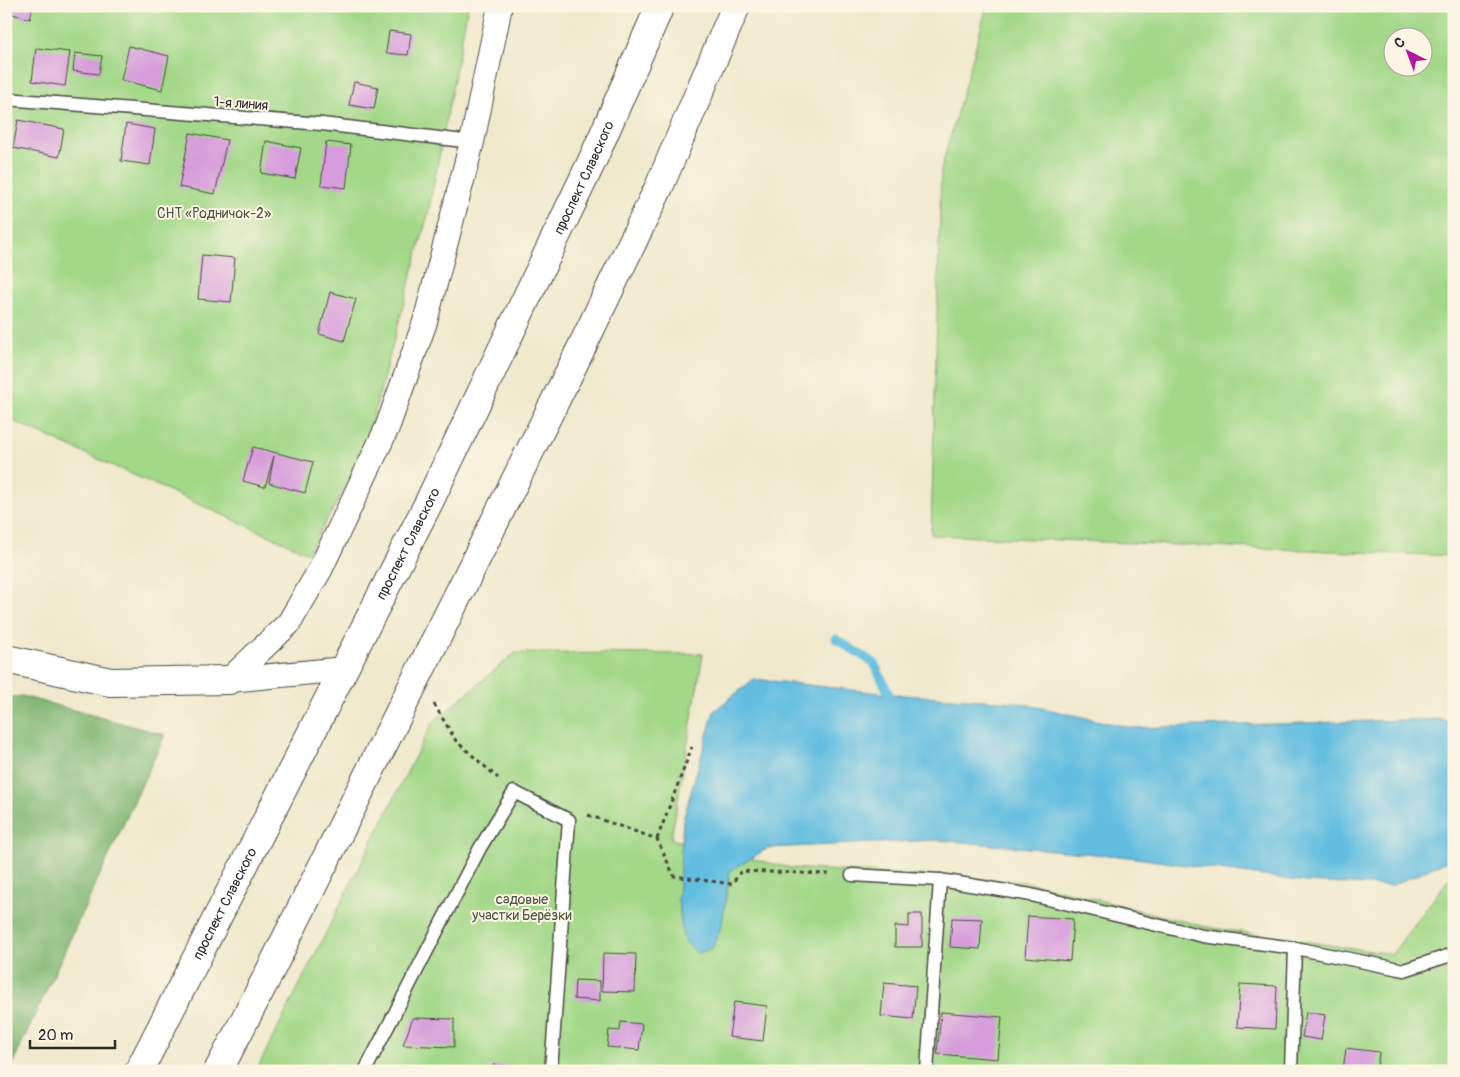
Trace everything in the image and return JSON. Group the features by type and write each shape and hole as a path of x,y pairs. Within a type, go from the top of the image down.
{"main road":[{"name":"проспект Славского","path":"139,1071 429,502 593,159 660,6"},
{"path":"218,1071 265,981 576,359 659,187 736,6"},
{"path":"6,659 110,682 229,680"}],"street":[{"path":"229,680 289,623 320,570 386,428 425,322 472,142 500,6"},
{"path":"229,680 344,669"}],"lane":[{"name":"1-я линия","path":"6,99 322,124 472,142"},
{"path":"365,1071 480,848 514,792 569,820 551,1071"},
{"path":"852,875 940,880 1031,895 1203,936 1295,948 1404,970 1454,954"},
{"path":"927,1071 940,880"},
{"path":"1291,1071 1295,948"}],"path":[{"path":"410,691 436,705 456,741 514,792"},
{"path":"692,748 657,839 674,876 732,884 741,871 852,875"},
{"path":"569,820 578,812 657,839"}],"green space":[{"name":"СНТ «Родничок-2»","path":"6,6 468,6 428,214 362,458 308,553 6,418"},
{"path":"987,6 1454,6 1454,556 931,535 941,170"},
{"name":"садовые участки Берёзки","path":"515,653 703,654 671,839 790,868 1027,882 1206,927 1392,954 1454,872 1454,1071 256,1071 432,723"},
{"path":"22,696 165,735 9,1071 6,1071 6,698"}],"water":[{"path":"754,679 889,694 1015,702 1132,728 1441,719 1454,724 1454,858 1391,886 1305,882 1129,857 938,840 768,848 730,871 722,924 713,947 697,954 683,938 678,900 683,820 714,711"}],"building":[{"path":"14,6 33,6 30,19 12,14"},
{"path":"389,31 411,34 408,55 386,53"},
{"path":"129,46 169,56 162,90 121,80"},
{"path":"36,48 70,52 65,86 32,81"},
{"path":"75,53 102,56 99,74 73,71"},
{"path":"354,82 378,87 374,109 349,105"},
{"path":"18,120 64,129 59,157 13,148"},
{"path":"126,124 155,129 150,165 121,161"},
{"path":"190,133 227,140 215,194 179,187"},
{"path":"266,141 301,148 295,179 261,173"},
{"path":"326,142 351,145 346,188 321,185"},
{"path":"202,255 235,258 231,302 198,299"},
{"path":"330,292 356,299 344,341 319,334"},
{"path":"253,447 313,462 305,493 269,483 274,456 265,487 243,481"},
{"path":"909,914 922,914 922,947 895,947 895,926 909,927"},
{"path":"1028,916 1073,919 1070,961 1025,957"},
{"path":"952,918 982,919 980,949 950,947"},
{"path":"603,953 636,954 635,992 602,991"},
{"path":"575,980 600,981 600,1001 574,999"},
{"path":"884,983 916,986 913,1019 881,1016"},
{"path":"1240,984 1277,986 1275,1029 1237,1027"},
{"path":"734,1002 767,1006 763,1041 729,1037"},
{"path":"941,1012 1002,1017 998,1059 937,1054"},
{"path":"1306,1012 1325,1015 1321,1040 1302,1037"},
{"path":"413,1018 454,1019 454,1047 403,1045"},
{"path":"621,1022 642,1024 639,1050 607,1047 609,1030 620,1031"},
{"path":"1346,1048 1379,1052 1377,1071 1343,1071"},
{"path":"493,1065 524,1067 524,1071 492,1071"},
{"path":"873,1066 902,1068 902,1071 873,1071"}],"waterway":[{"path":"836,639 874,663 889,694"}]}
